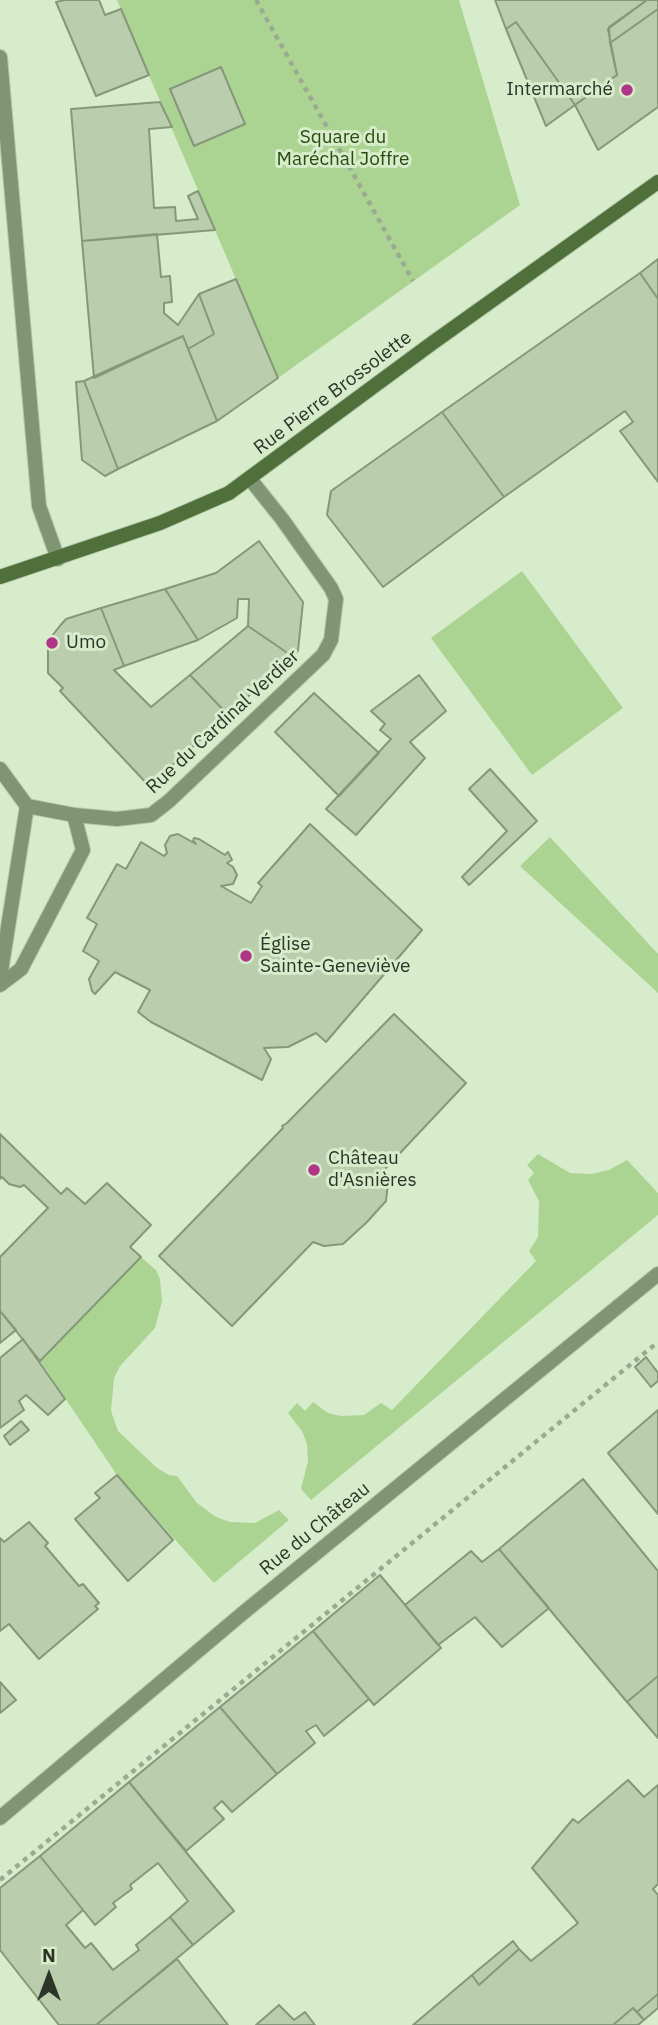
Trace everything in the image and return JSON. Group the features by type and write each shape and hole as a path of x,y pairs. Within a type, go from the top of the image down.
{"main road":[{"name":"Rue Pierre Brossolette","path":"0,577 160,523 229,493 658,182"}],"street":[{"path":"0,57 39,506 58,559"},
{"name":"Rue du Cardinal Verdier","path":"27,806 74,816 117,819 150,815 169,801 323,655 331,640 336,600 331,588 282,519 250,479"},
{"path":"0,769 27,806 0,978"},
{"path":"0,985 21,970 83,850 74,816"},
{"name":"Rue du Château","path":"0,1818 243,1613 658,1274"}],"path":[{"path":"256,0 413,281"},
{"path":"0,1880 658,1342"}],"green space":[{"name":"Square du Maréchal Joffre","path":"117,0 459,0 520,205 278,378"},
{"path":"522,571 623,708 532,775 431,638"},
{"path":"550,837 658,954 658,993 520,866"},
{"path":"538,1154 570,1173 591,1174 609,1170 627,1160 658,1193 658,1215 311,1500 301,1489 308,1461 307,1444 302,1431 288,1413 297,1403 305,1411 313,1402 328,1413 341,1416 364,1415 381,1403 392,1410 536,1261 529,1251 538,1237 539,1201 528,1180 534,1173 527,1165"},
{"path":"141,1257 156,1270 160,1279 162,1301 155,1328 120,1366 114,1378 111,1411 118,1431 157,1468 177,1476 197,1503 216,1517 230,1522 255,1523 279,1510 289,1520 214,1583 117,1475 40,1361"}],"building":[{"path":"99,0 105,15 121,9 149,75 96,96 56,2"},
{"path":"495,0 647,0 608,29 617,75 575,105 516,22 506,29"},
{"path":"647,0 658,0 658,9 610,43 609,27"},
{"name":"Intermarché","path":"658,9 658,107 598,150 575,105 617,75 610,43"},
{"path":"516,22 575,105 546,126 506,29"},
{"path":"221,67 245,124 194,146 170,89"},
{"path":"160,102 172,127 149,129 154,208 175,207 176,221 198,219 188,196 198,191 215,230 82,241 71,109"},
{"path":"157,234 161,277 170,276 172,302 164,303 164,313 178,325 199,294 214,334 188,349 183,336 94,378 82,241"},
{"path":"658,259 658,299 640,273"},
{"path":"640,273 658,299 658,482 620,431 633,422 625,411 504,497 442,412"},
{"path":"236,279 278,378 217,421 188,349 214,334 199,294"},
{"path":"183,336 217,421 118,469 84,381"},
{"path":"84,381 118,469 105,476 82,460 76,382"},
{"path":"442,412 504,497 383,587 327,515 331,491"},
{"path":"259,541 303,602 298,651 292,656 248,626 249,599 238,599 237,618 198,640 165,589 216,573"},
{"path":"165,589 198,640 124,666 101,608"},
{"path":"101,608 124,666 114,670 151,707 190,675 228,715 149,786 60,691 63,688 48,673 48,641 59,627 66,619"},
{"path":"248,626 292,656 228,715 190,675"},
{"path":"419,675 446,711 410,742 425,758 356,835 326,809 391,739 380,730 385,724 371,711"},
{"path":"314,693 379,753 339,796 275,732"},
{"path":"490,769 537,821 469,885 462,877 507,831 469,789"},
{"name":"Église Sainte-Geneviève","path":"310,824 422,930 326,1042 316,1033 288,1047 264,1048 271,1059 262,1080 151,1022 138,1012 150,990 115,972 95,994 92,991 89,979 99,961 83,951 97,924 87,918 117,864 126,869 141,842 164,856 167,853 165,845 170,836 178,834 196,844 194,838 199,839 225,855 228,852 232,860 227,863 237,875 233,884 221,886 251,903 262,886 258,883"},
{"name":"Château d'Asnières","path":"394,1014 466,1083 385,1169 388,1183 386,1201 367,1222 343,1244 324,1246 313,1242 232,1326 159,1256 283,1128 282,1126"},
{"path":"0,1134 61,1194 67,1188 85,1204 107,1183 151,1225 130,1247 141,1257 40,1361 0,1311 0,1257 48,1208 24,1185 20,1187 9,1184 2,1177 0,1179"},
{"path":"0,1311 16,1330 0,1343"},
{"path":"23,1339 65,1399 48,1415 26,1395 19,1401 24,1410 0,1428 0,1358"},
{"path":"646,1357 658,1373 658,1381 651,1387 635,1367"},
{"path":"658,1410 658,1514 608,1453"},
{"path":"21,1421 29,1430 10,1445 4,1436"},
{"path":"117,1475 173,1540 128,1581 75,1519 100,1498 95,1493"},
{"path":"583,1479 658,1571 658,1676 627,1702 499,1549"},
{"path":"29,1522 48,1543 45,1546 79,1586 83,1584 99,1603 95,1606 98,1609 39,1659 9,1624 0,1631 0,1538 4,1542"},
{"path":"499,1549 549,1608 502,1647 475,1617 438,1645 405,1605 471,1551 482,1562"},
{"path":"380,1575 441,1648 374,1705 313,1631"},
{"path":"313,1631 369,1699 324,1736 316,1725 306,1731 315,1743 277,1774 220,1707"},
{"path":"658,1676 658,1738 627,1702"},
{"path":"0,1682 16,1700 0,1713"},
{"path":"220,1707 277,1774 232,1812 222,1801 214,1808 224,1819 186,1851 129,1782"},
{"path":"628,1780 644,1797 658,1785 658,1884 653,1889 658,1895 658,1994 637,2012 633,2008 613,2025 413,2025 472,1975 479,1985 519,1949 531,1961 578,1923 532,1868 573,1819 578,1823"},
{"path":"129,1782 234,1911 193,1945 170,1917 188,1901 158,1863 130,1885 132,1889 113,1903 116,1907 95,1925 40,1856"},
{"path":"40,1856 83,1910 66,1925 85,1948 91,1943 113,1970 139,1950 136,1945 170,1917 193,1945 96,2025 59,2025 0,1950 0,1888"},
{"path":"513,1941 519,1949 479,1985 472,1975"},
{"path":"177,1959 228,2025 96,2025"},
{"path":"658,1994 658,2008 644,2020 637,2012"},
{"path":"279,2005 294,2020 305,2012 315,2025 256,2025"},
{"path":"633,2008 644,2020 638,2025 613,2025"}],"place":[{"name":"Intermarché","path":"627,90"},
{"name":"Umo","path":"52,643"},
{"name":"Église Sainte-Geneviève","path":"246,956"},
{"name":"Château d'Asnières","path":"314,1170"}]}
